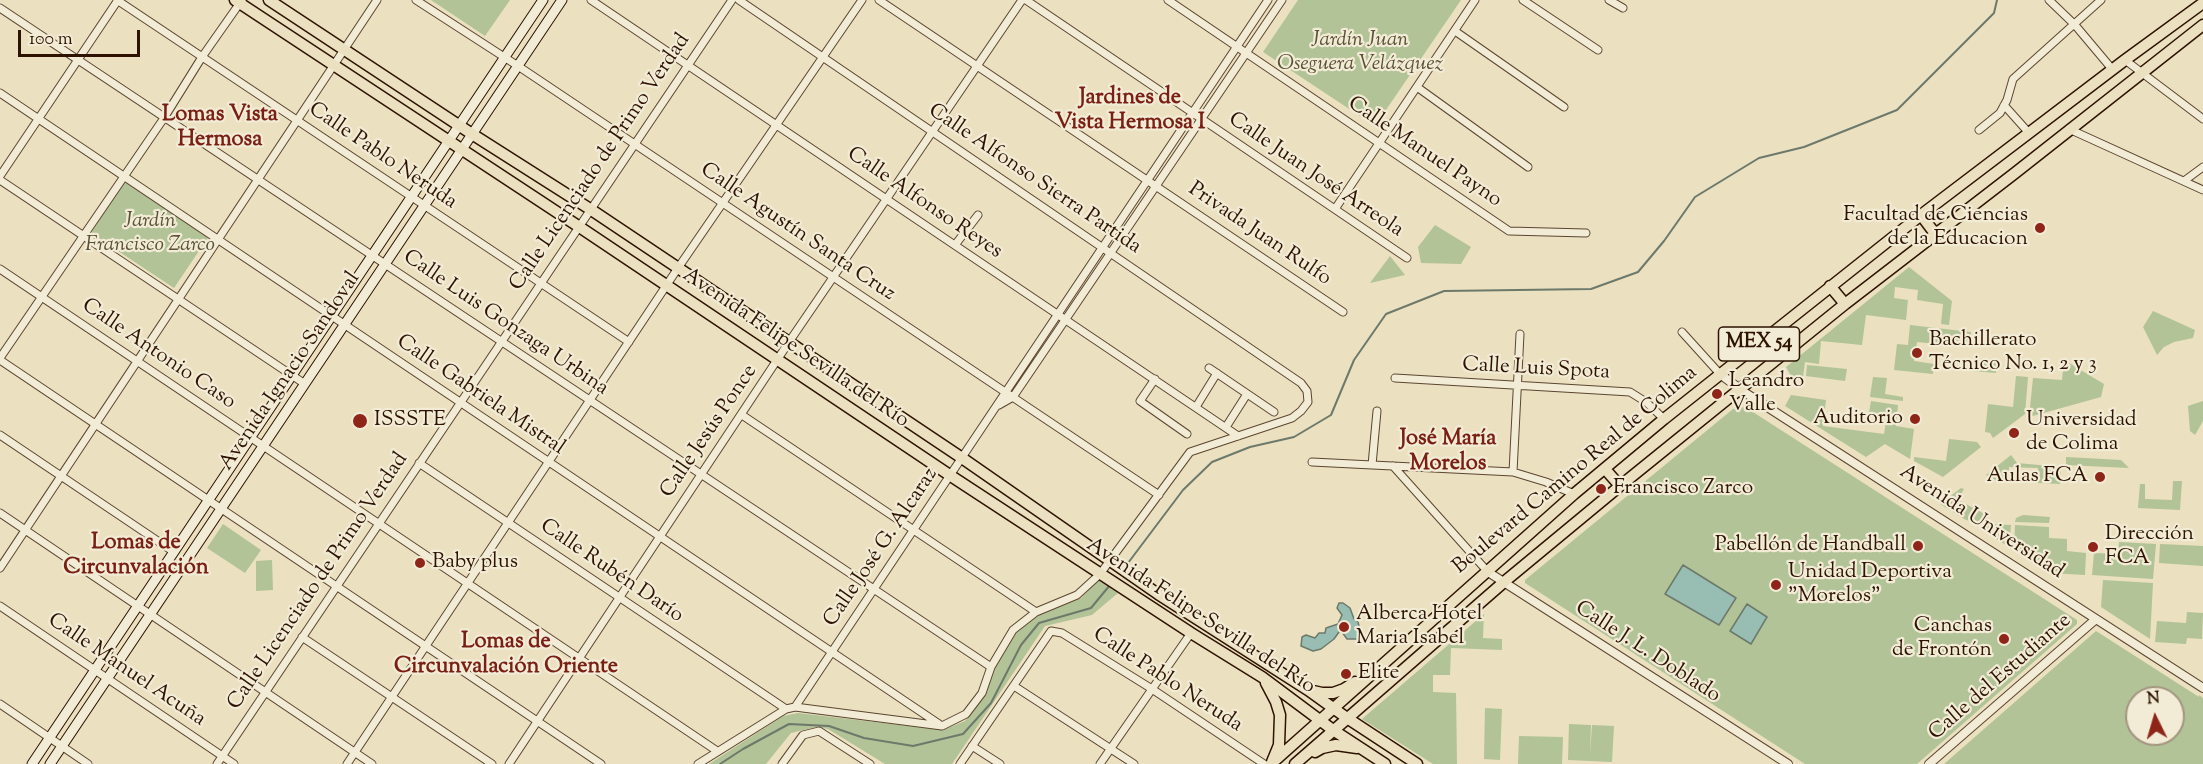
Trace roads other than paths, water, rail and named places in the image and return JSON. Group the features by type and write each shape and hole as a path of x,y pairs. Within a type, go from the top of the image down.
{"main road":[{"name":"Avenida Felipe Sevilla del Río","path":"269,0 590,209 963,458 1130,575 1308,690 1417,764"},
{"name":"Avenida Ignacio Sandoval","path":"32,764 543,0"},
{"name":"Avenida Ignacio Sandoval","path":"50,764 562,0"},
{"name":"Avenida Felipe Sevilla del Río","path":"238,1 1119,587 1263,677 1360,748 1373,761 1385,764"},
{"name":"Boulevard Camino Real de Colima","path":"1271,764 1574,494 1664,419 1921,215 2112,69 2203,3"},
{"name":"Boulevard Camino Real de Colima","path":"1296,764 1504,582 1620,486 1845,304 2203,25"},
{"path":"1921,215 1936,235"},
{"path":"1830,286 1845,304"},
{"path":"1605,469 1620,486"},
{"path":"1308,690 1324,693 1344,689 1385,662"},
{"path":"1263,677 1280,715 1279,745 1271,764"},
{"path":"1296,764 1322,748 1336,745 1360,748"}],"street":[{"path":"117,0 0,178 305,384"},
{"name":"Calle Pablo Neruda","path":"117,0 629,342"},
{"path":"0,568 377,0"},
{"name":"Calle Agustín Santa Cruz","path":"416,0 505,57 1159,495"},
{"name":"Calle Alfonso Reyes","path":"591,0 1238,436"},
{"name":"Calle Licenciado de Primo Verdad","path":"216,764 732,0"},
{"name":"Calle Alfonso Sierra Partida","path":"740,0 1103,246 1301,383 1307,391 1308,402 1292,418 1238,436"},
{"path":"348,764 678,268 861,0"},
{"name":"Privada Juan Rulfo","path":"879,0 1343,312"},
{"name":"Calle Jesús Ponce","path":"509,764 789,342 1024,0"},
{"name":"Calle Juan José Arreola","path":"1024,0 1407,258"},
{"name":"Calle Manuel Payno","path":"1168,0 1509,231 1586,233"},
{"name":"Calle José G. Alcaraz","path":"795,707 1268,0"},
{"path":"1013,397 1281,0"},
{"path":"1335,209 1475,0"},
{"path":"1523,0 1598,50"},
{"path":"1609,0 1623,8"},
{"path":"2049,0 2075,25 2112,69"},
{"path":"1979,130 2000,113 2013,79 2101,0"},
{"path":"238,1 164,118 0,359 601,764"},
{"name":"Calle Luis Gonzaga Urbina","path":"0,8 991,667"},
{"path":"1455,31 1564,107"},
{"path":"2125,60 2203,119"},
{"path":"1417,87 1528,167"},
{"name":"Calle Gabriela Mistral","path":"0,93 942,726"},
{"path":"2004,105 2029,134"},
{"path":"2069,129 2203,190"},
{"path":"2184,181 2203,167"},
{"path":"955,245 978,215"},
{"name":"Calle Antonio Caso","path":"0,269 717,751"},
{"path":"1682,332 1720,374"},
{"path":"1514,472 1520,334"},
{"path":"1209,368 1274,412"},
{"path":"1196,407 1217,373"},
{"name":"Avenida Universidad","path":"1720,374 2203,688"},
{"name":"Calle Luis Spota","path":"1395,378 1630,392 1646,402 1664,419"},
{"path":"1155,379 1140,401 1187,434"},
{"path":"1226,427 1247,394"},
{"name":"Calle José G. Alcaraz","path":"996,407 1013,397"},
{"path":"1372,465 1377,411"},
{"path":"742,415 1036,612"},
{"path":"0,435 174,552"},
{"path":"698,764 786,709 795,707 942,726 966,714 982,693 991,667 1013,630 1036,612 1077,595 1103,576 1190,452 1238,436"},
{"path":"1312,462 1514,472 1574,494"},
{"name":"Calle Rubén Darío","path":"419,463 786,709"},
{"path":"1393,466 1488,572"},
{"path":"0,513 372,764"},
{"name":"Calle J. L. Doblado","path":"1488,572 1788,764"},
{"name":"Calle Manuel Acuña","path":"0,606 234,764"},
{"name":"Calle del Estudiante","path":"1929,764 2096,619"},
{"name":"Calle Pablo Neruda","path":"1014,686 1051,631 1062,633 1152,689 1264,764"},
{"path":"1100,764 1191,633"},
{"path":"302,637 492,764"},
{"path":"960,764 1014,686 1134,764"},
{"path":"0,704 88,764"},
{"path":"782,764 803,735 819,731 870,764"},
{"path":"972,746 1000,764"}],"water":[{"path":"1683,565 1736,598 1719,625 1665,594"},
{"name":"Alberca Hotel Maria Isabel","path":"1339,603 1350,608 1354,619 1358,622 1361,634 1358,639 1347,639 1342,632 1339,632 1321,649 1313,651 1301,646 1302,637 1306,635 1315,638 1319,633 1325,633 1326,628 1338,624 1342,615 1337,608"},
{"path":"1747,604 1767,617 1751,644 1730,631"}],"waterway":[{"path":"1125,567 1183,490 1212,462 1250,447 1294,437 1331,415 1354,360 1386,314 1444,291 1591,289 1638,272 1664,241 1695,197 1759,158 1804,147 1897,110 1994,13 1997,0"},
{"path":"720,764 789,724 829,726 864,738 913,746 963,734 991,703 1021,645 1039,623 1091,608 1110,585"}],"place":[{"name":"Facultad de Ciencias de la Educacion","path":"2040,228"},
{"name":"Bachillerato Técnico No. 1, 2 y 3","path":"1917,353"},
{"name":"Leandro Valle","path":"1717,394"},
{"name":"Auditorio","path":"1915,419"},
{"name":"ISSSTE","path":"360,421"},
{"name":"Universidad de Colima","path":"2014,433"},
{"name":"Aulas FCA","path":"2100,477"},
{"name":"Francisco Zarco","path":"1601,489"},
{"name":"Pabellón de Handball","path":"1918,546"},
{"name":"Dirección FCA","path":"2093,547"},
{"name":"Baby plus","path":"420,563"},
{"name":"Unidad Deportiva \"Morelos\"","path":"1776,585"},
{"name":"Alberca Hotel Maria Isabel","path":"1344,627"},
{"name":"Canchas de Frontón","path":"2004,639"},
{"name":"Elite","path":"1346,674"}],"district":[{"name":"Jardines de Vista Hermosa I","path":"1130,112"},
{"name":"Lomas Vista Hermosa","path":"220,128"},
{"name":"José María Morelos","path":"1448,452"},
{"name":"Lomas de Circunvalación","path":"136,556"},
{"name":"Lomas de Circunvalación Oriente","path":"506,656"}],"park label":[{"name":"Jardín Juan Oseguera Velázquez","path":"1360,53"},
{"name":"Jardín Francisco Zarco","path":"150,234"}]}
